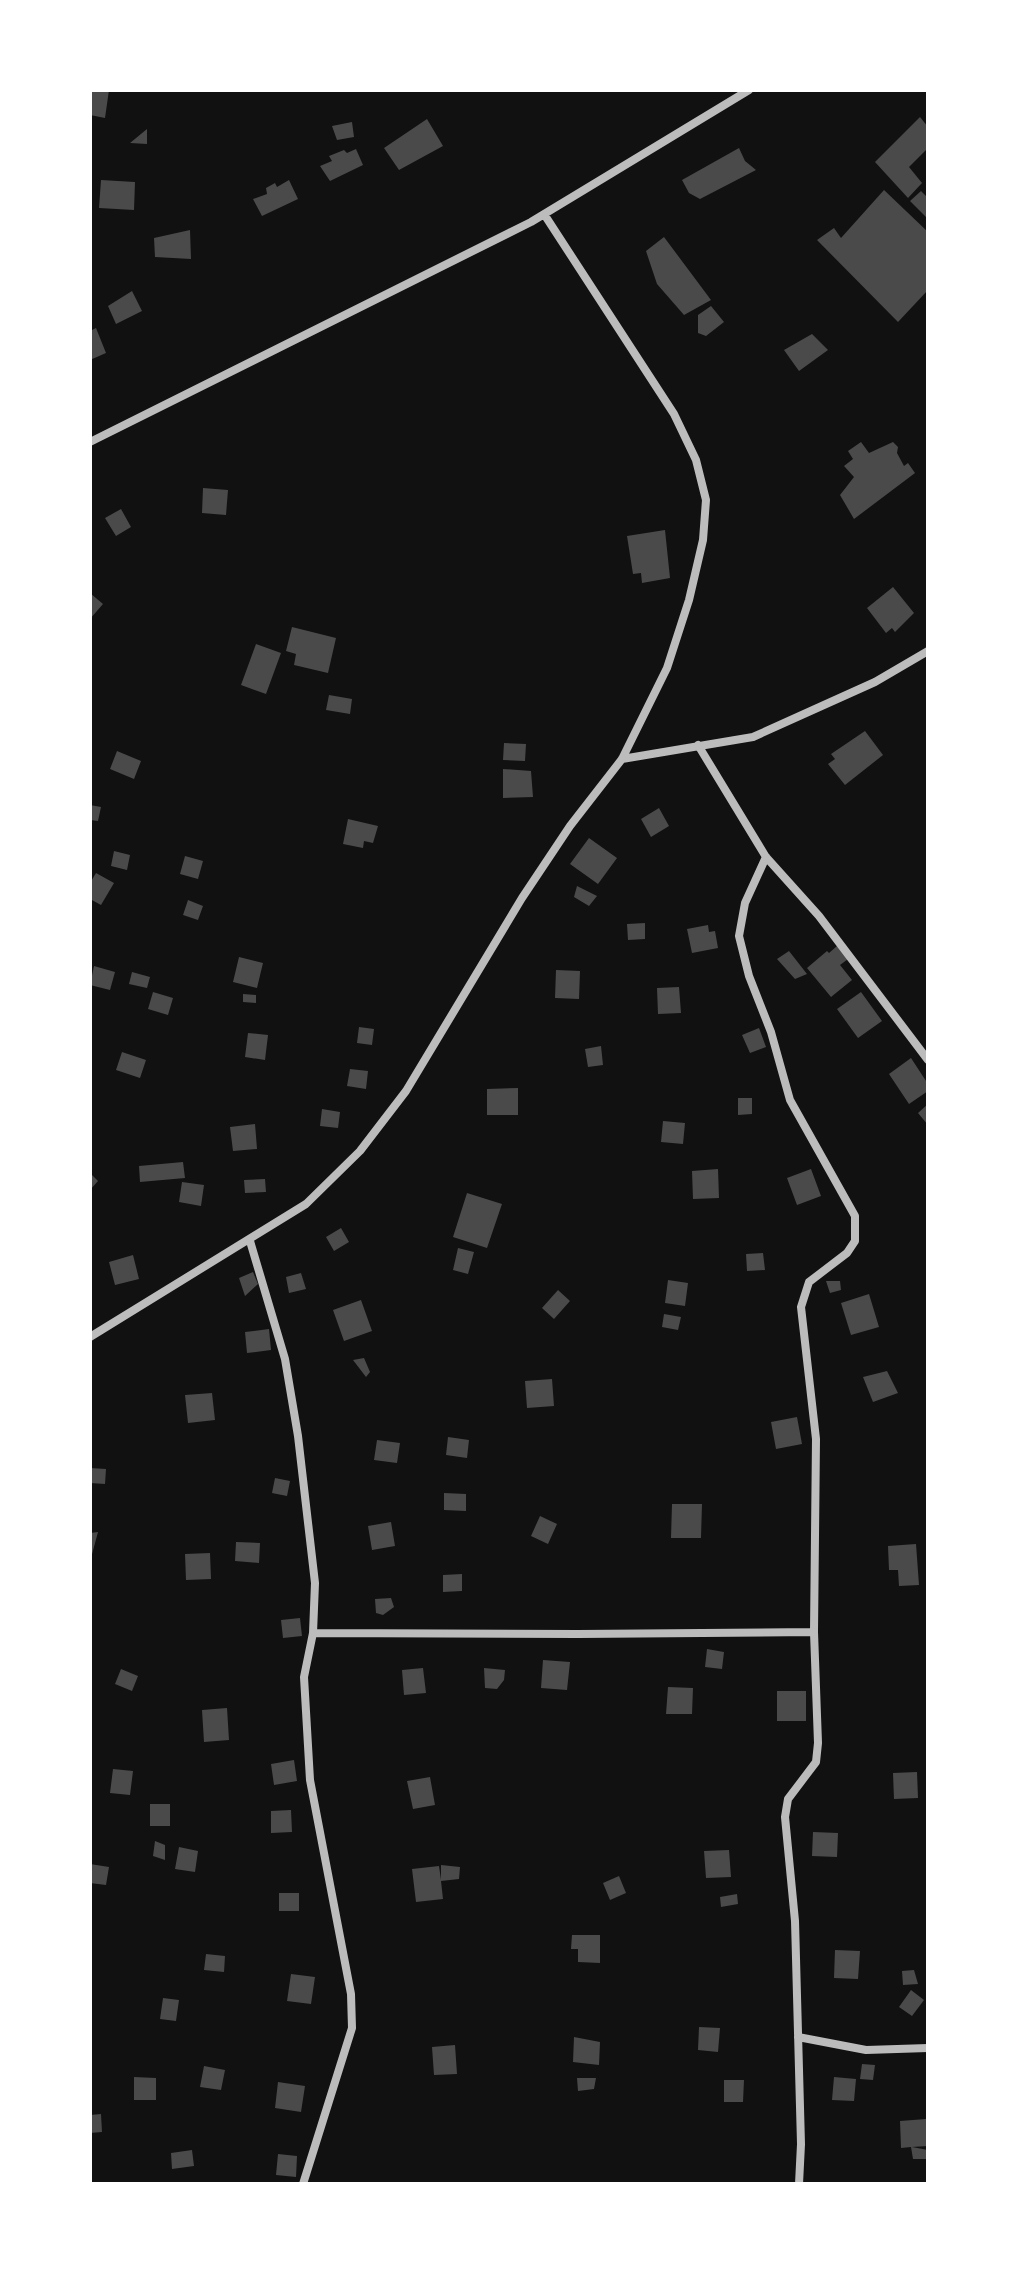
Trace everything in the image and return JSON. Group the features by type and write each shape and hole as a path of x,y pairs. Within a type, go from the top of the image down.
{"street":[{"path":"90,442 544,214 749,90"},
{"path":"90,1337 306,1204 360,1151 397,1103 522,898 570,826 622,759 667,668 689,600 703,540 706,500 696,460 674,414 544,214"},
{"path":"622,759 753,737 875,682 928,651"},
{"path":"698,745 766,857 819,916 928,1060"},
{"path":"766,857 745,903 739,936 790,1100 855,1216 857,1228 855,1241 847,1253 809,1282 801,1307 816,1439 814,1632 818,1743 816,1762 788,1799 785,1817 795,1921 801,2144 799,2184"},
{"path":"250,1241 285,1359 298,1436 315,1583 313,1633 304,1677 310,1780 351,1994 352,2028 303,2184"},
{"path":"313,1633 814,1632"},
{"path":"798,2037 866,2050 928,2048"}],"building":[{"path":"90,90 109,90 105,118 90,115"},
{"path":"920,117 928,127 928,148 909,167 922,183 908,198 875,162"},
{"path":"427,119 443,146 399,170 384,148"},
{"path":"352,122 354,137 337,140 332,126"},
{"path":"147,129 147,144 130,143"},
{"path":"739,148 745,161 756,170 700,199 689,193 682,180"},
{"path":"356,149 363,165 330,181 320,166 332,161 329,156"},
{"path":"101,180 135,182 134,210 99,208"},
{"path":"289,180 298,199 262,216 253,199 267,194 266,188 275,183 277,187"},
{"path":"884,190 928,232 928,290 898,322 817,240 834,228 841,238"},
{"path":"921,191 928,198 928,219 910,201"},
{"path":"190,230 191,259 155,257 154,238"},
{"path":"664,237 711,300 684,315 657,284 646,251"},
{"path":"132,291 142,311 116,324 108,306"},
{"path":"711,306 724,322 706,336 698,333 698,315"},
{"path":"96,328 106,353 90,360 90,331"},
{"path":"812,334 828,350 799,371 784,350"},
{"path":"861,442 869,453 893,442 898,447 897,453 904,466 908,463 915,473 854,519 840,495 854,477 844,466 853,459 848,451"},
{"path":"203,488 228,490 226,515 202,513"},
{"path":"121,509 131,527 116,536 105,518"},
{"path":"665,530 670,578 642,583 641,573 633,574 627,536"},
{"path":"893,587 914,613 895,632 892,628 886,633 867,608"},
{"path":"90,593 103,604 90,619"},
{"path":"292,627 336,638 328,673 294,665 296,654 286,651"},
{"path":"256,644 281,653 266,694 241,685"},
{"path":"329,695 352,699 350,714 326,710"},
{"path":"865,731 883,755 845,785 828,764 835,759 831,754"},
{"path":"504,743 526,744 525,761 503,760"},
{"path":"117,751 141,761 134,779 110,769"},
{"path":"503,769 531,771 533,797 503,798"},
{"path":"90,805 101,807 98,821 90,820"},
{"path":"659,808 669,826 651,837 641,819"},
{"path":"348,819 378,826 373,843 364,841 363,848 343,844"},
{"path":"589,838 617,858 598,884 570,864"},
{"path":"114,851 130,855 127,870 111,866"},
{"path":"185,856 203,861 198,879 180,874"},
{"path":"96,873 114,883 101,905 90,899 90,883"},
{"path":"577,886 597,896 589,906 574,897"},
{"path":"188,900 203,906 198,920 183,915"},
{"path":"645,923 645,939 628,940 627,924"},
{"path":"708,925 709,932 715,931 718,948 692,953 687,929"},
{"path":"837,946 848,959 840,965 852,980 831,997 807,968"},
{"path":"789,951 807,974 795,979 777,959"},
{"path":"239,957 263,963 257,988 233,982"},
{"path":"94,966 115,972 110,990 90,985"},
{"path":"556,970 580,971 579,999 555,998"},
{"path":"132,972 150,977 147,988 129,984"},
{"path":"679,987 681,1013 658,1014 657,988"},
{"path":"153,992 173,998 168,1015 148,1009"},
{"path":"861,992 882,1021 858,1038 837,1009"},
{"path":"243,994 256,995 256,1003 243,1002"},
{"path":"359,1027 374,1029 372,1045 357,1043"},
{"path":"759,1028 766,1047 750,1053 742,1035"},
{"path":"248,1033 268,1035 265,1060 245,1057"},
{"path":"601,1046 603,1065 588,1067 585,1049"},
{"path":"122,1052 146,1060 140,1078 116,1070"},
{"path":"911,1058 928,1084 928,1091 909,1104 889,1074"},
{"path":"350,1069 368,1071 366,1089 347,1086"},
{"path":"518,1088 518,1115 487,1115 487,1089"},
{"path":"738,1098 752,1098 752,1114 738,1115"},
{"path":"928,1104 928,1125 918,1113"},
{"path":"322,1109 340,1112 338,1128 320,1126"},
{"path":"663,1121 685,1123 683,1144 661,1142"},
{"path":"255,1124 257,1149 233,1151 230,1127"},
{"path":"183,1162 185,1178 140,1182 139,1166"},
{"path":"718,1169 719,1198 693,1199 692,1171"},
{"path":"811,1169 821,1196 797,1205 787,1178"},
{"path":"90,1173 98,1181 90,1190"},
{"path":"265,1179 266,1192 245,1193 244,1180"},
{"path":"182,1182 204,1185 201,1206 179,1202"},
{"path":"467,1193 502,1204 487,1248 453,1237"},
{"path":"341,1228 349,1242 334,1251 326,1237"},
{"path":"458,1248 474,1252 468,1274 453,1270"},
{"path":"763,1253 765,1270 747,1271 746,1254"},
{"path":"133,1255 139,1279 115,1285 109,1262"},
{"path":"253,1272 258,1284 245,1296 239,1278"},
{"path":"301,1273 306,1289 289,1293 286,1277"},
{"path":"668,1280 688,1283 685,1306 665,1303"},
{"path":"826,1281 840,1281 841,1290 830,1293"},
{"path":"558,1290 570,1301 554,1319 542,1308"},
{"path":"869,1294 879,1327 851,1335 841,1303"},
{"path":"361,1300 372,1331 344,1341 333,1310"},
{"path":"664,1314 681,1317 678,1330 662,1327"},
{"path":"269,1329 271,1350 247,1353 245,1332"},
{"path":"364,1358 370,1372 366,1377 353,1360"},
{"path":"887,1371 898,1393 873,1402 863,1377"},
{"path":"552,1379 554,1406 527,1408 525,1381"},
{"path":"212,1393 215,1420 188,1423 185,1395"},
{"path":"797,1417 802,1444 776,1449 771,1422"},
{"path":"448,1437 469,1440 467,1458 446,1455"},
{"path":"377,1440 400,1443 397,1463 374,1460"},
{"path":"90,1468 106,1469 105,1484 90,1483"},
{"path":"275,1478 290,1481 287,1496 272,1493"},
{"path":"444,1493 466,1494 466,1511 444,1510"},
{"path":"672,1504 702,1504 701,1538 671,1538"},
{"path":"540,1516 557,1524 548,1544 531,1536"},
{"path":"391,1522 395,1546 372,1550 368,1526"},
{"path":"98,1532 91,1558 90,1558 90,1533"},
{"path":"236,1542 260,1543 259,1563 235,1561"},
{"path":"916,1544 919,1585 899,1586 898,1570 889,1570 888,1546"},
{"path":"210,1553 211,1579 186,1580 185,1554"},
{"path":"462,1574 462,1591 443,1592 443,1575"},
{"path":"391,1598 394,1607 383,1615 376,1613 375,1599"},
{"path":"300,1618 302,1636 283,1638 281,1620"},
{"path":"707,1649 724,1652 722,1669 705,1667"},
{"path":"543,1660 570,1662 567,1690 541,1688"},
{"path":"423,1668 426,1693 404,1695 402,1670"},
{"path":"484,1668 505,1670 504,1680 497,1689 485,1688"},
{"path":"121,1669 138,1676 132,1691 115,1684"},
{"path":"668,1687 693,1688 692,1714 666,1714"},
{"path":"777,1691 806,1691 806,1721 777,1721"},
{"path":"227,1708 229,1740 204,1742 202,1710"},
{"path":"294,1760 297,1781 274,1785 271,1764"},
{"path":"113,1769 133,1771 130,1795 110,1793"},
{"path":"917,1772 918,1798 894,1799 893,1773"},
{"path":"430,1777 435,1805 413,1809 407,1781"},
{"path":"150,1804 170,1804 170,1826 150,1826"},
{"path":"291,1810 292,1832 271,1833 271,1811"},
{"path":"813,1832 838,1833 837,1857 812,1856"},
{"path":"155,1841 165,1845 165,1860 153,1856"},
{"path":"179,1847 198,1851 195,1872 175,1869"},
{"path":"729,1850 731,1877 706,1878 704,1851"},
{"path":"90,1864 109,1867 106,1885 90,1883"},
{"path":"441,1865 460,1867 459,1879 441,1881 443,1899 416,1902 412,1869 439,1866 441,1880"},
{"path":"619,1876 626,1893 610,1900 603,1883"},
{"path":"279,1893 299,1893 299,1911 279,1911"},
{"path":"737,1894 738,1904 721,1907 720,1897"},
{"path":"572,1935 600,1935 600,1963 578,1962 578,1949 571,1949"},
{"path":"835,1950 860,1951 858,1979 834,1978"},
{"path":"206,1954 225,1956 224,1972 204,1970"},
{"path":"914,1970 918,1984 903,1985 902,1971"},
{"path":"291,1974 315,1977 311,2004 287,2001"},
{"path":"911,1990 924,2000 912,2016 899,2007"},
{"path":"163,1998 179,2000 176,2021 160,2019"},
{"path":"699,2027 720,2028 718,2052 698,2050"},
{"path":"574,2037 600,2042 599,2065 573,2062"},
{"path":"455,2045 457,2074 434,2075 432,2047"},
{"path":"862,2064 875,2065 873,2080 860,2079"},
{"path":"204,2066 225,2070 221,2090 200,2087"},
{"path":"134,2077 156,2078 156,2100 134,2100"},
{"path":"834,2077 856,2079 854,2101 832,2100"},
{"path":"577,2078 596,2078 594,2089 578,2091"},
{"path":"724,2080 744,2080 743,2102 724,2102"},
{"path":"278,2082 305,2086 301,2112 275,2108"},
{"path":"101,2114 102,2132 90,2133 90,2115"},
{"path":"926,2119 928,2146 912,2147 928,2150 928,2159 913,2159 911,2147 901,2148 900,2121"},
{"path":"192,2150 194,2166 172,2169 171,2153"},
{"path":"278,2154 297,2156 296,2177 276,2175"}]}
